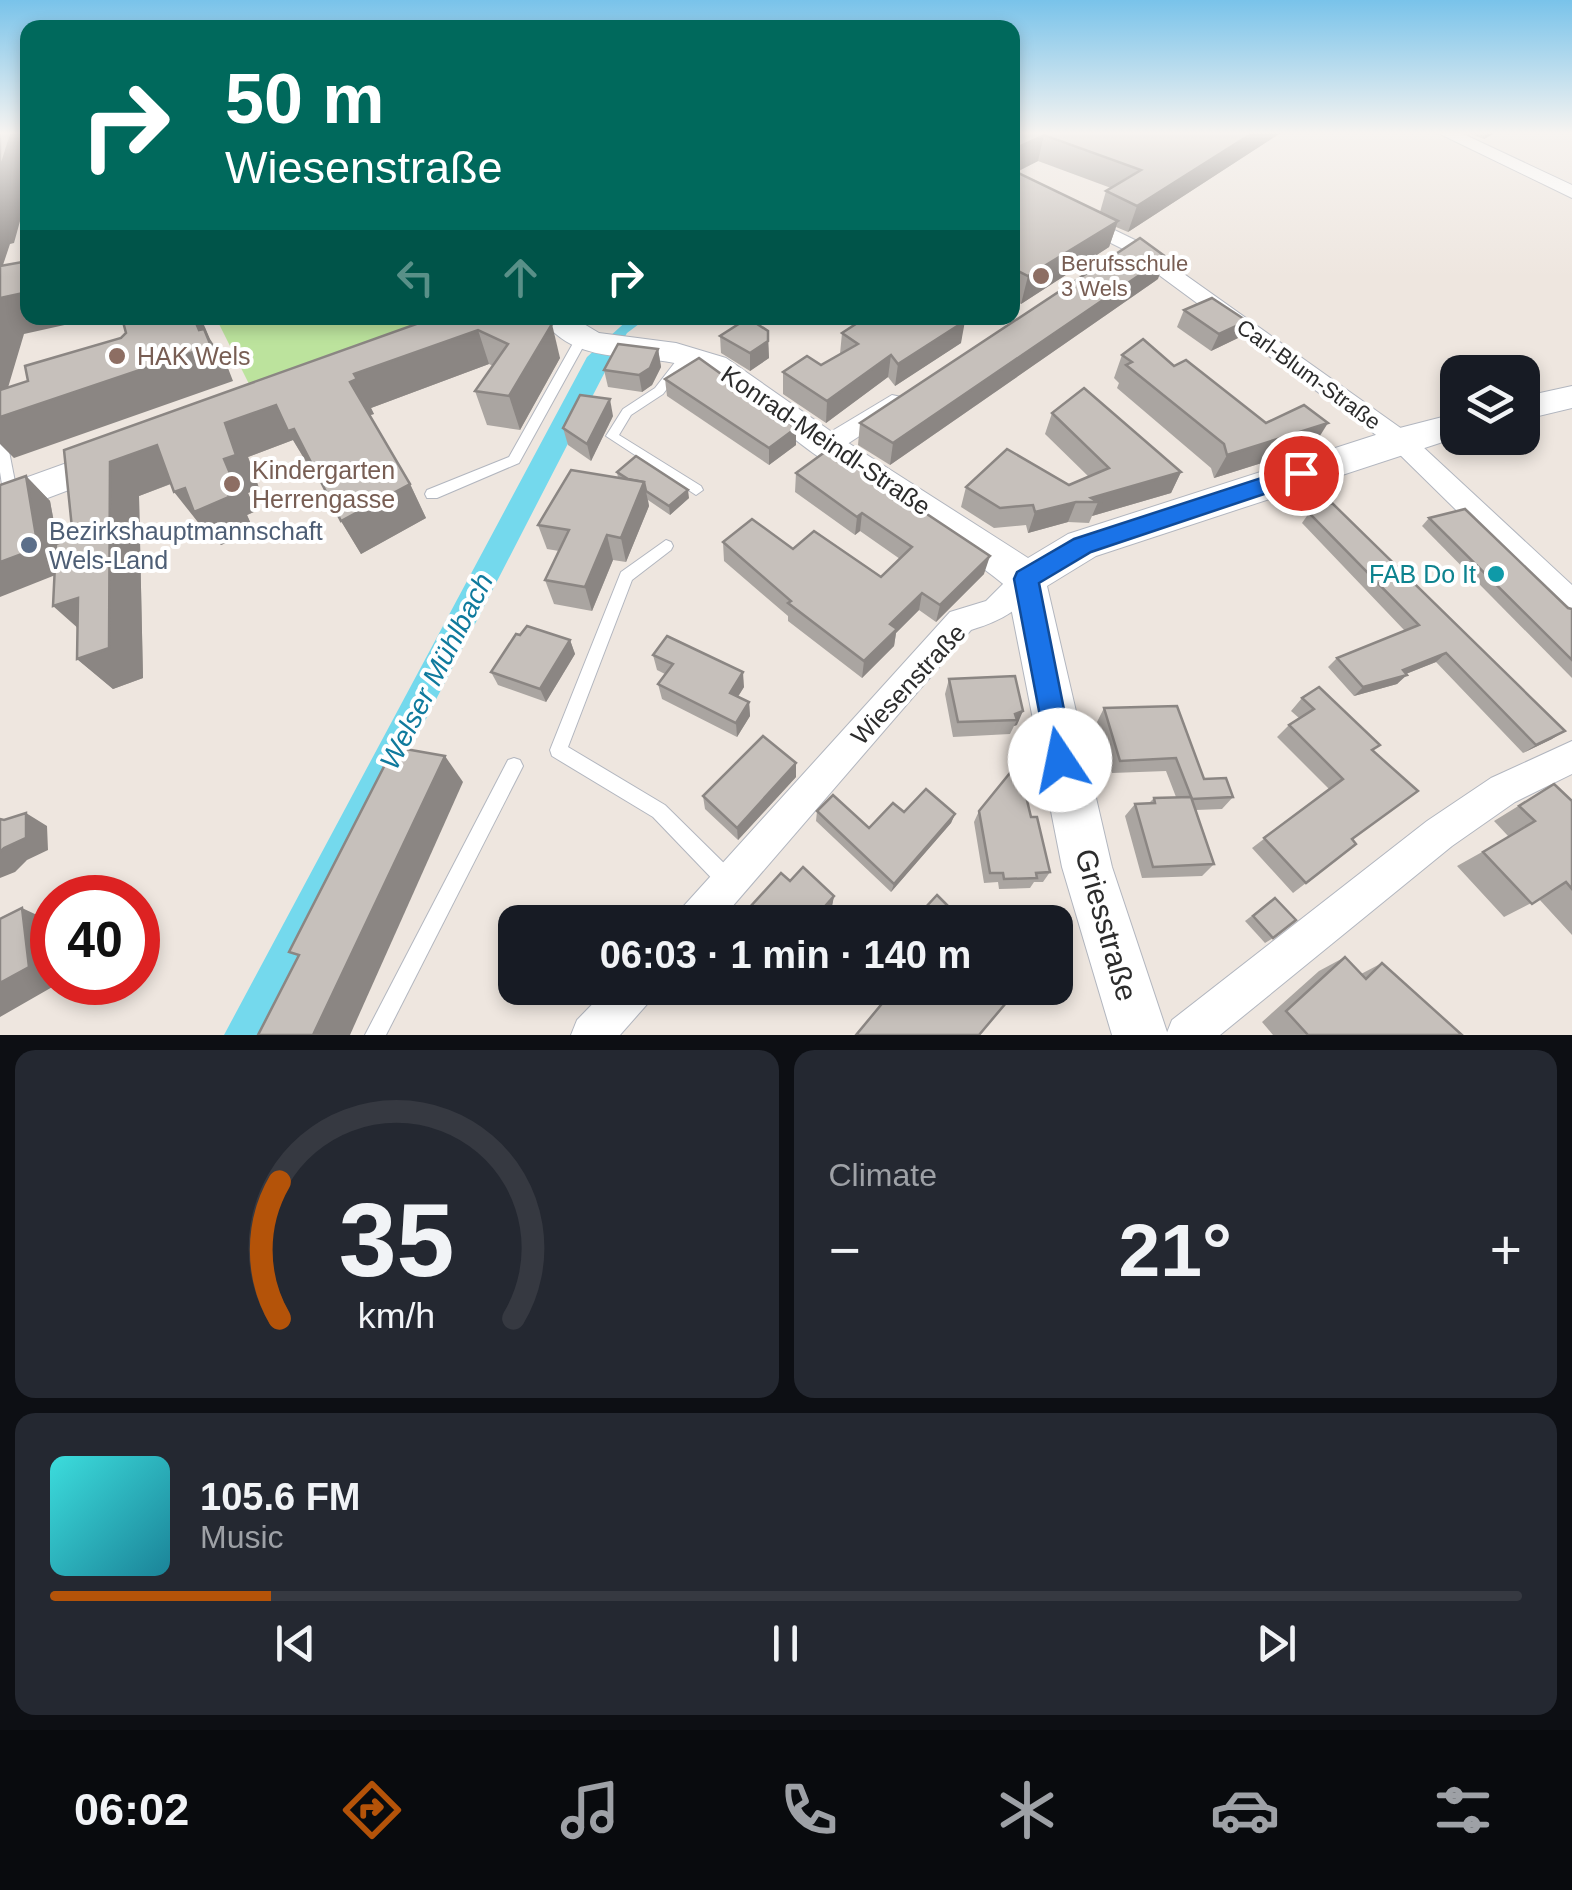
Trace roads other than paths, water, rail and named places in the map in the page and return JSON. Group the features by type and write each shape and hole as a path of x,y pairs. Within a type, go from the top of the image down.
{"street":[{"path":"1547,180 1572,192"},
{"name":"Carl-Blum-Straße","path":"1020,191 1124,252 1400,440 1572,604"},
{"path":"567,325 588,340"},
{"name":"Konrad-Meindl-Straße","path":"588,340 687,355 714,364 826,446 995,554 1026,579"},
{"path":"826,446 907,393"},
{"path":"1540,405 1572,397"},
{"name":"Wiesenstraße","path":"709,905 961,621 996,610 1026,579 1082,546 1400,440 1440,430"},
{"path":"5,500 144,448"},
{"name":"Griesstraße","path":"1026,579 1060,760 1122,988 1140,1035"},
{"path":"1187,1035 1285,960 1437,833 1541,769 1572,757"},
{"path":"592,1035 619,1005"}],"lane":[{"path":"432,494 514,460 588,340"},
{"path":"687,355 659,391 627,412 612,436 696,490"},
{"path":"0,436 5,500"},
{"path":"666,546 626,576 558,750 659,811 730,882"},
{"path":"375,1035 514,766"}],"water":[{"name":"Welser Mühlbach","path":"622,325 638,325 627,333 608,366 263,1035 224,1035 587,357"}],"place":[{"name":"Berufsschule 3 Wels","path":"1041,276"},
{"name":"HAK Wels","path":"117,356"},
{"name":"Kindergarten Herrengasse","path":"232,484"},
{"name":"Bezirkshauptmannschaft Wels-Land","path":"29,545"},
{"name":"FAB Do It","path":"1496,574"}]}
